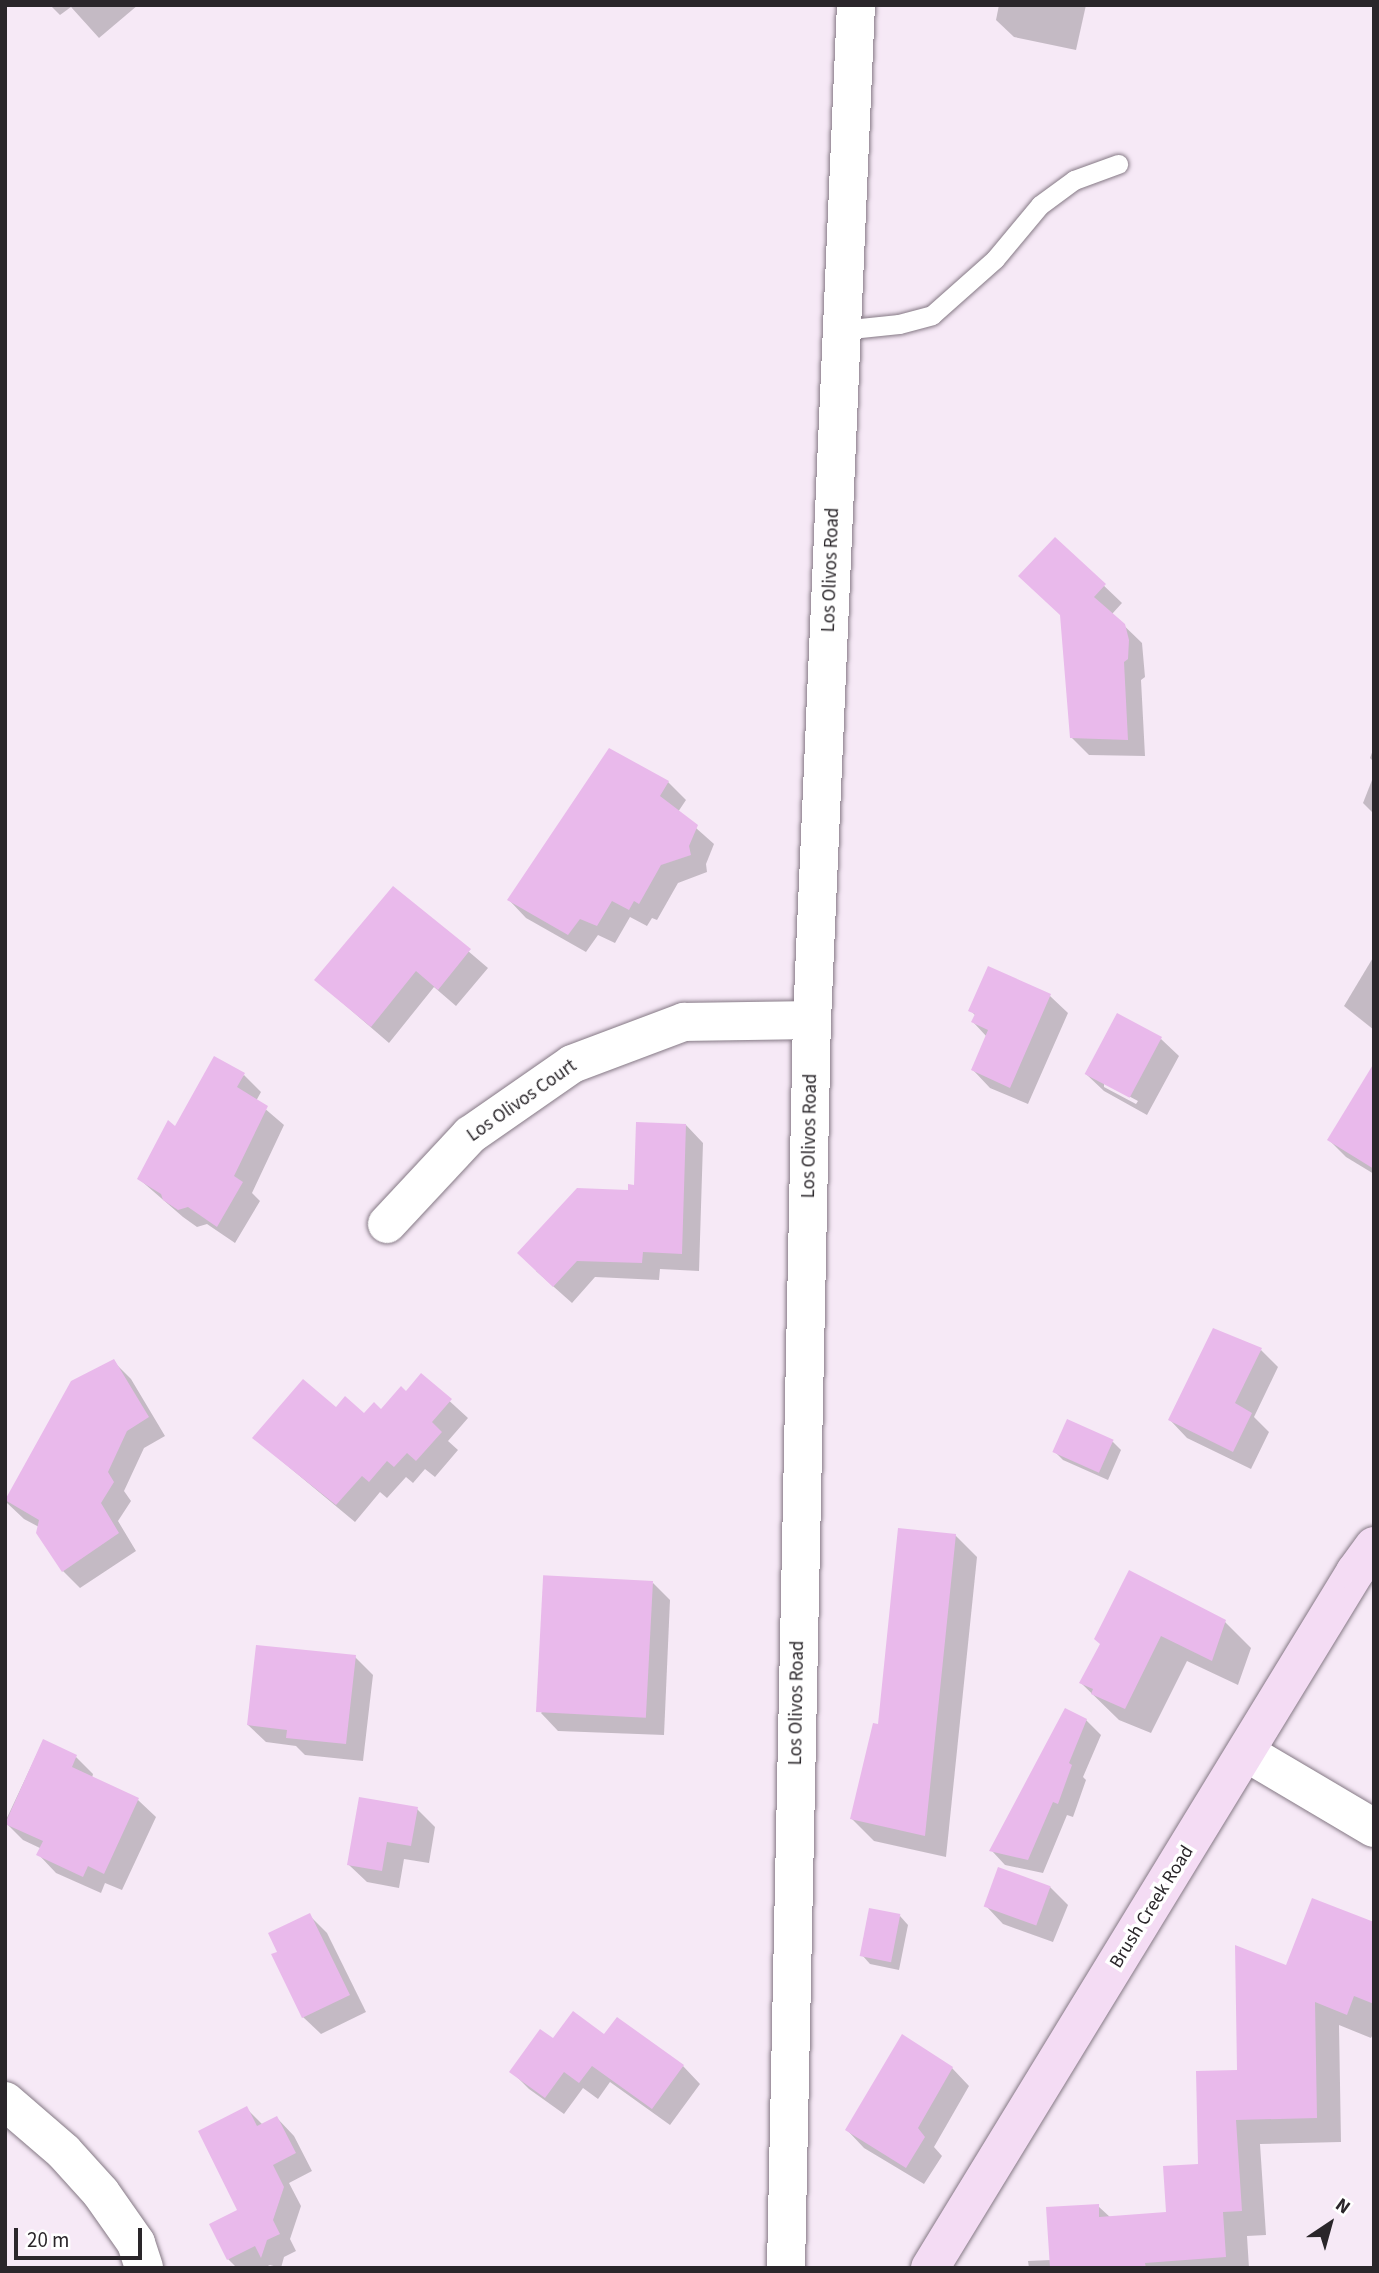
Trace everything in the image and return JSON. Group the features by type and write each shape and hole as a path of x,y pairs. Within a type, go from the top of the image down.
{"street":[{"name":"Los Olivos Road","path":"786,2268 812,1020 856,5"},
{"name":"Los Olivos Court","path":"387,1224 470,1135 572,1064 684,1022 812,1020"},
{"name":"Brush Creek Road","path":"930,2268 1247,1753 1355,1572 1374,1546"},
{"path":"1247,1753 1374,1828"},
{"path":"5,2101 64,2152 101,2193 136,2244 144,2268"}],"lane":[{"path":"841,330 899,324 932,315 995,259 1040,205 1074,180 1118,164"}],"building":[{"path":"1055,537 1106,584 1094,597 1125,624 1129,640 1128,659 1124,662 1128,740 1070,738 1060,615 1018,576"},
{"path":"609,748 669,781 660,796 698,825 689,846 691,855 661,865 639,904 634,901 629,910 612,901 597,926 580,919 568,935 507,900"},
{"path":"393,886 471,949 438,990 416,971 371,1027 314,980"},
{"path":"988,966 1051,994 1010,1088 971,1070 988,1030 971,1022 975,1014 968,1011"},
{"path":"1117,1013 1162,1037 1130,1098 1085,1074"},
{"path":"214,1056 245,1073 237,1087 268,1106 234,1176 243,1182 217,1227 188,1207 178,1210 163,1200 161,1194 137,1179 168,1120 175,1126"},
{"path":"1374,1063 1374,1169 1327,1140"},
{"path":"636,1122 686,1124 682,1254 643,1252 642,1263 577,1261 553,1287 517,1253 577,1188 628,1190 628,1184 634,1185"},
{"path":"1213,1328 1262,1348 1235,1403 1252,1413 1233,1452 1168,1420"},
{"path":"114,1359 149,1417 127,1431 108,1472 114,1482 101,1503 119,1533 62,1572 36,1533 39,1520 5,1500 71,1381"},
{"path":"421,1373 452,1399 432,1422 442,1432 416,1461 407,1453 394,1467 387,1461 369,1482 362,1476 336,1505 252,1438 303,1379 336,1407 345,1396 364,1413 374,1402 381,1409 401,1386 406,1391"},
{"path":"1067,1419 1114,1440 1099,1473 1052,1452"},
{"path":"898,1528 956,1534 925,1836 850,1819 873,1723 878,1724"},
{"path":"1129,1570 1226,1620 1212,1661 1161,1636 1125,1709 1091,1694 1093,1689 1079,1683 1100,1644 1094,1639"},
{"path":"543,1575 653,1581 646,1718 536,1712"},
{"path":"256,1645 356,1655 346,1744 286,1738 287,1730 247,1725"},
{"path":"1065,1708 1087,1719 1069,1763 1072,1765 1058,1804 1053,1802 1028,1860 989,1851"},
{"path":"43,1739 77,1755 72,1767 139,1798 104,1874 88,1866 83,1877 36,1855 43,1841 5,1824"},
{"path":"359,1797 418,1807 411,1846 387,1842 382,1871 347,1865"},
{"path":"998,1867 1051,1886 1036,1926 984,1906"},
{"path":"1312,1898 1374,1922 1374,2004 1354,1996 1347,2015 1315,2002 1317,2118 1236,2120 1242,2211 1223,2212 1226,2257 1145,2263 1146,2268 1050,2268 1046,2207 1099,2204 1099,2217 1166,2212 1163,2166 1198,2164 1196,2071 1237,2070 1235,1945 1286,1965"},
{"path":"869,1908 900,1914 891,1962 860,1956"},
{"path":"310,1913 350,1995 302,2018 271,1954 277,1952 268,1933"},
{"path":"573,2011 604,2034 617,2017 684,2065 652,2109 592,2066 579,2083 564,2072 545,2098 509,2072 540,2029 553,2038"},
{"path":"902,2034 953,2067 918,2128 925,2137 906,2168 845,2130"},
{"path":"247,2106 257,2126 277,2116 296,2153 273,2165 284,2187 273,2220 280,2234 267,2240 261,2258 255,2246 227,2260 209,2224 237,2210 198,2131"}]}
